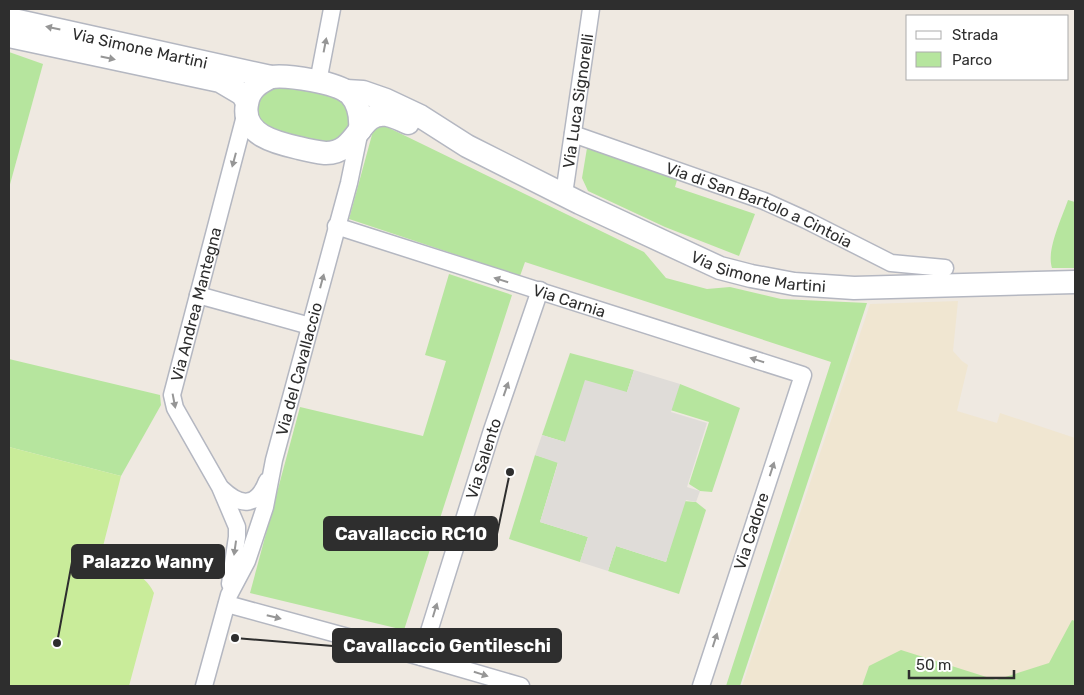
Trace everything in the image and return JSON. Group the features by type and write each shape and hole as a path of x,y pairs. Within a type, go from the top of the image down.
{"street":[{"path":"318,82 332,9"},
{"name":"Via Luca Signorelli","path":"564,194 591,9"},
{"name":"Via Simone Martini","path":"9,19 271,77 286,76 375,96 420,116 467,146 720,268 775,282 814,287 854,288 1075,282"},
{"name":"Via Simone Martini","path":"9,36 220,81 238,91 247,107 251,125 257,132 267,139 280,143 324,153 332,152 345,147 372,118 388,115 439,138 467,146"},
{"path":"247,107 250,93 256,86 271,77"},
{"path":"346,91 359,109 361,118 360,130"},
{"name":"Via Andrea Mantegna","path":"228,600 237,528 220,487 183,424 172,400 172,391 247,107"},
{"name":"Via del Cavallaccio","path":"204,686 228,600 248,561 265,507 274,460 349,183 360,130"},
{"name":"Via di San Bartolo a Cintoia","path":"573,134 764,201 891,263 944,268"},
{"name":"Via Carnia","path":"336,226 803,375"},
{"name":"Via Salento","path":"421,656 492,430 540,290"},
{"path":"198,295 310,326"},
{"name":"Via Cadore","path":"701,686 803,375"},
{"name":"Via Andrea Mantegna","path":"220,487 232,498 239,501 247,502 255,499 263,491 274,460"},
{"path":"228,600 521,686"}],"shaded area":[{"path":"958,301 953,351 968,365 957,411 997,423 1000,413 1075,438 1075,686 742,686 870,304"},
{"path":"634,370 680,384 671,412 707,423 687,487 700,491 696,502 686,500 666,562 616,546 608,571 580,562 588,537 540,522 558,463 535,455 542,435 565,442 585,380 627,392"}],"green space":[{"path":"9,52 43,64 9,188"},
{"path":"277,85 336,96 346,103 353,125 331,145 265,129 256,111 260,95"},
{"path":"385,126 644,252 666,278 707,289 730,287 781,299 867,303 740,686 726,686 831,362 525,262 520,276 349,219 373,131 378,127"},
{"path":"587,148 677,180 675,187 755,214 739,256 665,227 588,191 582,178"},
{"path":"1068,200 1075,202 1075,268 1052,268 1051,252 1053,243"},
{"path":"449,274 512,295 404,630 250,593 300,407 423,436 446,361 425,355"},
{"path":"570,353 634,370 627,392 565,442 542,435"},
{"path":"9,359 160,395 161,405 121,476 9,447"},
{"path":"680,384 740,408 712,492 700,491 689,484 709,422 667,409"},
{"path":"9,447 121,476 100,558 138,575 150,586 154,593 129,686 9,686"},
{"path":"535,455 558,462 540,522 588,537 580,562 509,539"},
{"path":"683,501 696,502 706,510 679,594 608,571 616,546 666,562"},
{"path":"1072,620 1075,621 1075,686 862,686 869,666 901,650 996,680 1049,663"}],"place":[{"name":"Cavallaccio RC10","path":"510,472"},
{"name":"Cavallaccio Gentileschi","path":"235,638"},
{"name":"Palazzo Wanny","path":"57,643"}]}
